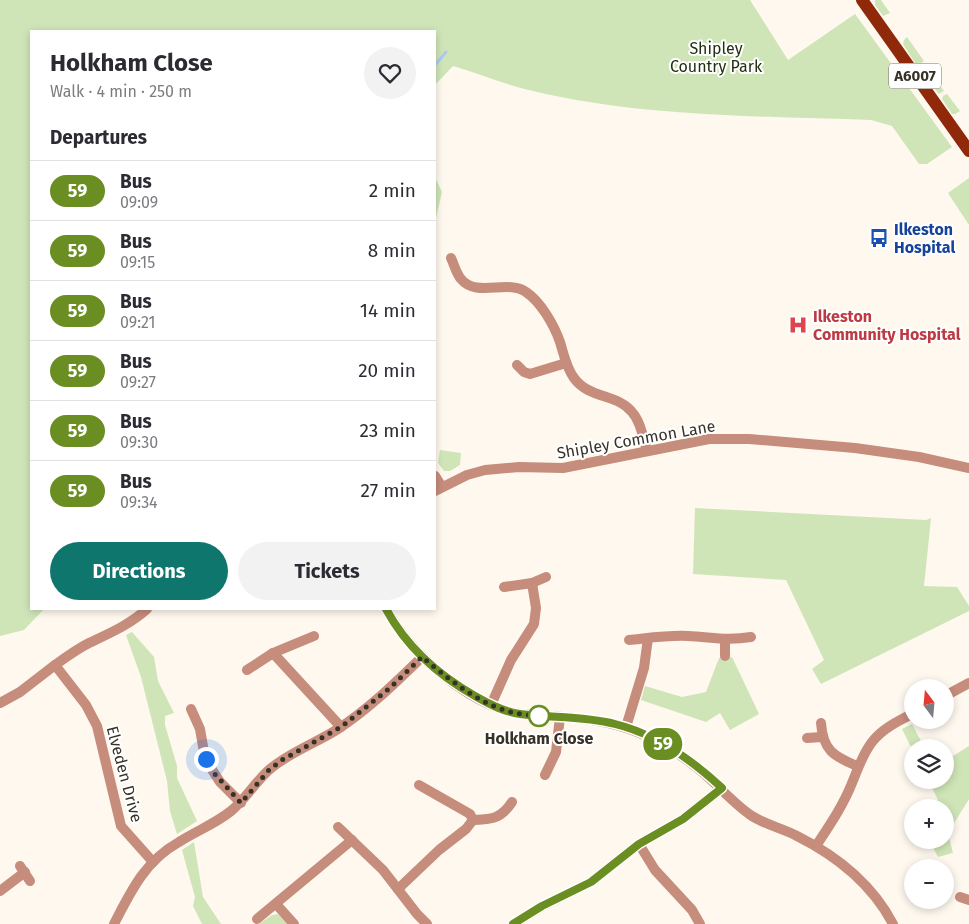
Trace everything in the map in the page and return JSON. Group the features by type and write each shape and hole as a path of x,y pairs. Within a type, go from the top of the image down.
{"main road":[{"name":"A6007","path":"862,0 969,150"}],"street":[{"path":"451,258 461,280 477,287 521,289 533,298 554,330 574,378 585,389 623,404 632,412 638,420 647,451"},
{"path":"452,287 461,280"},
{"path":"517,365 524,372 530,374 566,362"},
{"name":"Shipley Common Lane","path":"438,489 467,475 484,470 513,467 563,468 709,439 768,440 855,448 919,457 969,468"},
{"path":"504,587 532,582 546,577"},
{"path":"491,705 511,660 534,624 536,608 532,582"},
{"path":"0,703 20,692 81,648 124,627 146,610"},
{"path":"387,610 397,627 422,657 456,685 491,705 522,714 603,721 645,734 669,747 722,788 732,800 753,816 816,846 850,870 866,884 878,899 893,924"},
{"path":"247,670 273,654 314,636"},
{"path":"629,640 688,636 725,640 751,637"},
{"path":"626,727 644,668 648,638"},
{"path":"725,640 725,656"},
{"path":"273,654 341,727"},
{"path":"114,924 137,880 153,862 178,842 218,821 241,803 269,770 282,760 341,727 390,688 422,657"},
{"name":"Elveden Drive","path":"56,665 86,705 97,726 121,826 153,862"},
{"path":"954,691 969,683"},
{"path":"191,709 200,729 204,752 209,765 220,782 241,803"},
{"path":"545,775 556,752 560,716"},
{"path":"816,846 839,809 852,782 857,766 872,742 879,734 904,719"},
{"path":"821,723 824,744 846,762 857,766"},
{"path":"807,738 822,737"},
{"path":"419,785 470,814 473,820"},
{"path":"513,924 542,906 591,882 639,844 683,819 722,788"},
{"path":"398,889 439,850 466,829 473,820 490,819 499,816 506,812 512,802"},
{"path":"338,827 383,870 427,924"},
{"path":"257,919 352,840"},
{"path":"639,844 665,884 692,910 700,924"},
{"path":"0,891 25,873"},
{"path":"276,904 294,924"}],"green space":[{"name":"Shipley Country Park","path":"0,0 750,0 788,60 855,14 952,147 927,164 919,164 892,126 871,120 701,114 616,106 574,100 523,89 453,66 436,84 436,30 30,30 30,610 43,610 24,630 0,636"},
{"path":"875,0 881,0 890,13 883,16 875,5"},
{"path":"907,37 924,61 920,64 915,63 903,44"},
{"path":"935,78 944,91 939,94 930,83"},
{"path":"947,94 960,111 955,114 952,114 942,99"},
{"path":"969,178 969,225 948,193"},
{"path":"436,179 442,192 436,218"},
{"path":"440,450 461,453 460,465 450,471 444,471 438,463"},
{"path":"695,508 926,520 931,518 924,586 957,587 969,606 969,611 821,684 812,669 824,660 786,580 693,574"},
{"path":"132,632 154,657 158,681 174,713 165,716 165,725 177,766 177,778 197,821 177,834 170,811 167,781 141,677 126,635"},
{"path":"732,657 759,714 730,730 720,713 706,722 641,700 645,686 682,697 706,692 719,658"},
{"path":"902,729 915,729 920,739 907,739"},
{"path":"969,746 969,799 954,823 954,799 938,799 932,789 954,789 954,755"},
{"path":"194,842 203,897 221,924 202,924 193,906 195,897 182,850"},
{"path":"934,849 952,849 953,853 938,857"},
{"path":"278,914 288,924 259,924 272,915"}],"waterway":[{"path":"436,64 446,52"}],"bus line":[{"name":"59","path":"387,610 405,638 422,657 456,685 491,705 513,713 584,718 626,727 662,743 722,788 683,819 639,844 579,890 542,906 513,924"}],"place":[{"name":"Ilkeston Hospital","path":"879,238"},
{"name":"Ilkeston Community Hospital","path":"798,325"},
{"name":"Holkham Close","path":"539,716"}],"route":[{"path":"206,759 220,782 241,803 269,770 282,760 341,727 390,688 422,657 456,685 491,705 513,713 542,716 539,716"}]}
